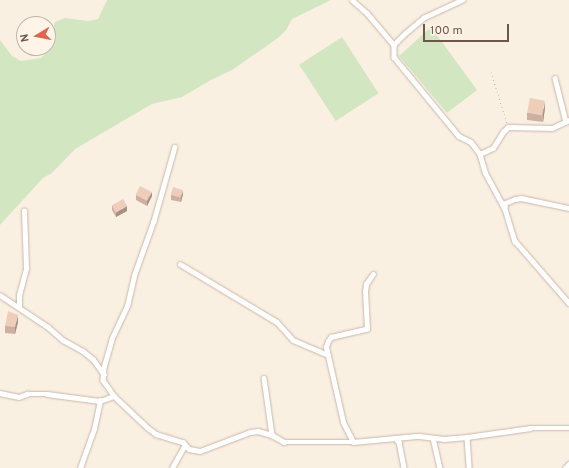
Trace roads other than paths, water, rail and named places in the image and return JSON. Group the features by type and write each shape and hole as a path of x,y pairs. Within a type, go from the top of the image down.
{"street":[{"path":"352,0 367,12 394,45 394,57 459,136 471,142 480,154 485,172 505,209"},
{"path":"394,45 424,18 463,0"},
{"path":"480,154 493,148 508,127 552,128 567,121 556,78"},
{"path":"175,147 154,221 135,274 128,305 112,340 103,380 114,396 156,434 183,442 189,449 200,451 250,432 258,431 272,435 284,442 353,442 419,436 433,438 467,437 530,428 568,428"},
{"path":"569,208 514,198 503,204 515,240 569,303"},
{"path":"19,308 20,295 26,268 24,211"},
{"path":"180,264 277,322 293,340 328,354"},
{"path":"353,442 343,422 326,347 331,337 367,329 366,284 374,274"},
{"path":"0,296 48,327 63,340 93,358 104,374"},
{"path":"264,378 272,435"},
{"path":"0,393 19,397 27,394 47,394 100,401 114,396"},
{"path":"80,468 94,429 100,401"},
{"path":"467,437 469,468"},
{"path":"395,438 399,442 404,468"},
{"path":"433,438 440,468"},
{"path":"172,468 185,445"},
{"path":"565,468 569,464"}]}
